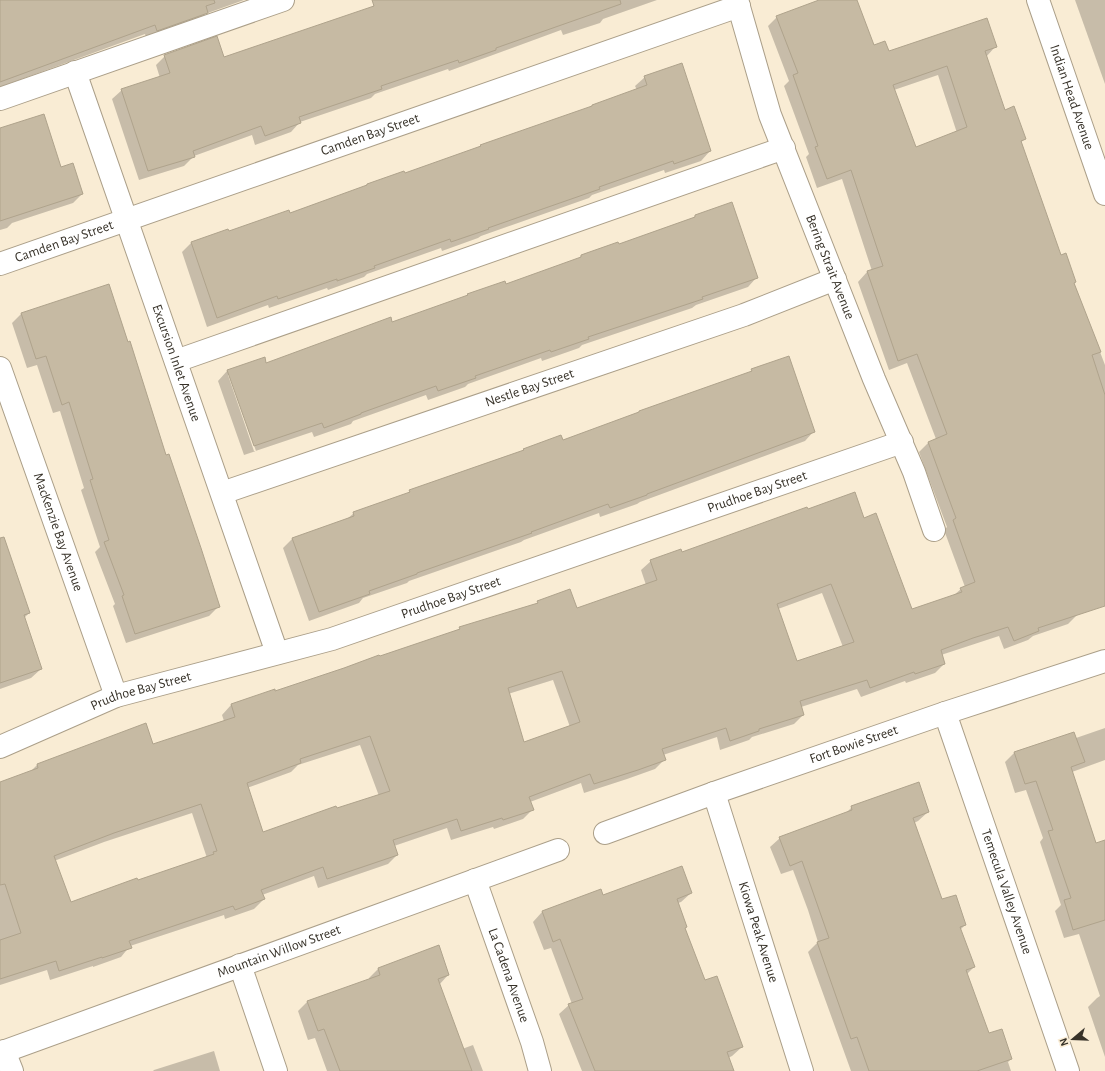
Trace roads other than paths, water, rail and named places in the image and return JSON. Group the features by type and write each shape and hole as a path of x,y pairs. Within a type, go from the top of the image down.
{"street":[{"path":"0,99 283,0"},
{"name":"Indian Head Avenue","path":"1038,0 1100,166 1105,194"},
{"name":"Bering Strait Avenue","path":"738,3 770,115 874,379 914,472 934,530"},
{"name":"Camden Bay Street","path":"0,264 738,3"},
{"name":"Excursion Inlet Avenue","path":"75,72 277,654"},
{"path":"176,361 784,148"},
{"name":"Nestle Bay Street","path":"222,494 744,315 835,279"},
{"name":"MacKenzie Bay Avenue","path":"0,368 116,696"},
{"name":"Prudhoe Bay Street","path":"0,747 116,696 332,639 902,442"},
{"name":"Fort Bowie Street","path":"605,833 714,793 945,713 1105,661"},
{"name":"Temecula Valley Avenue","path":"945,713 1068,1071"},
{"name":"Kiowa Peak Avenue","path":"714,793 802,1071"},
{"name":"Mountain Willow Street","path":"5,1058 240,966 558,850"},
{"name":"La Cadena Avenue","path":"475,880 532,1042 540,1071"},
{"path":"240,966 276,1071"}]}
